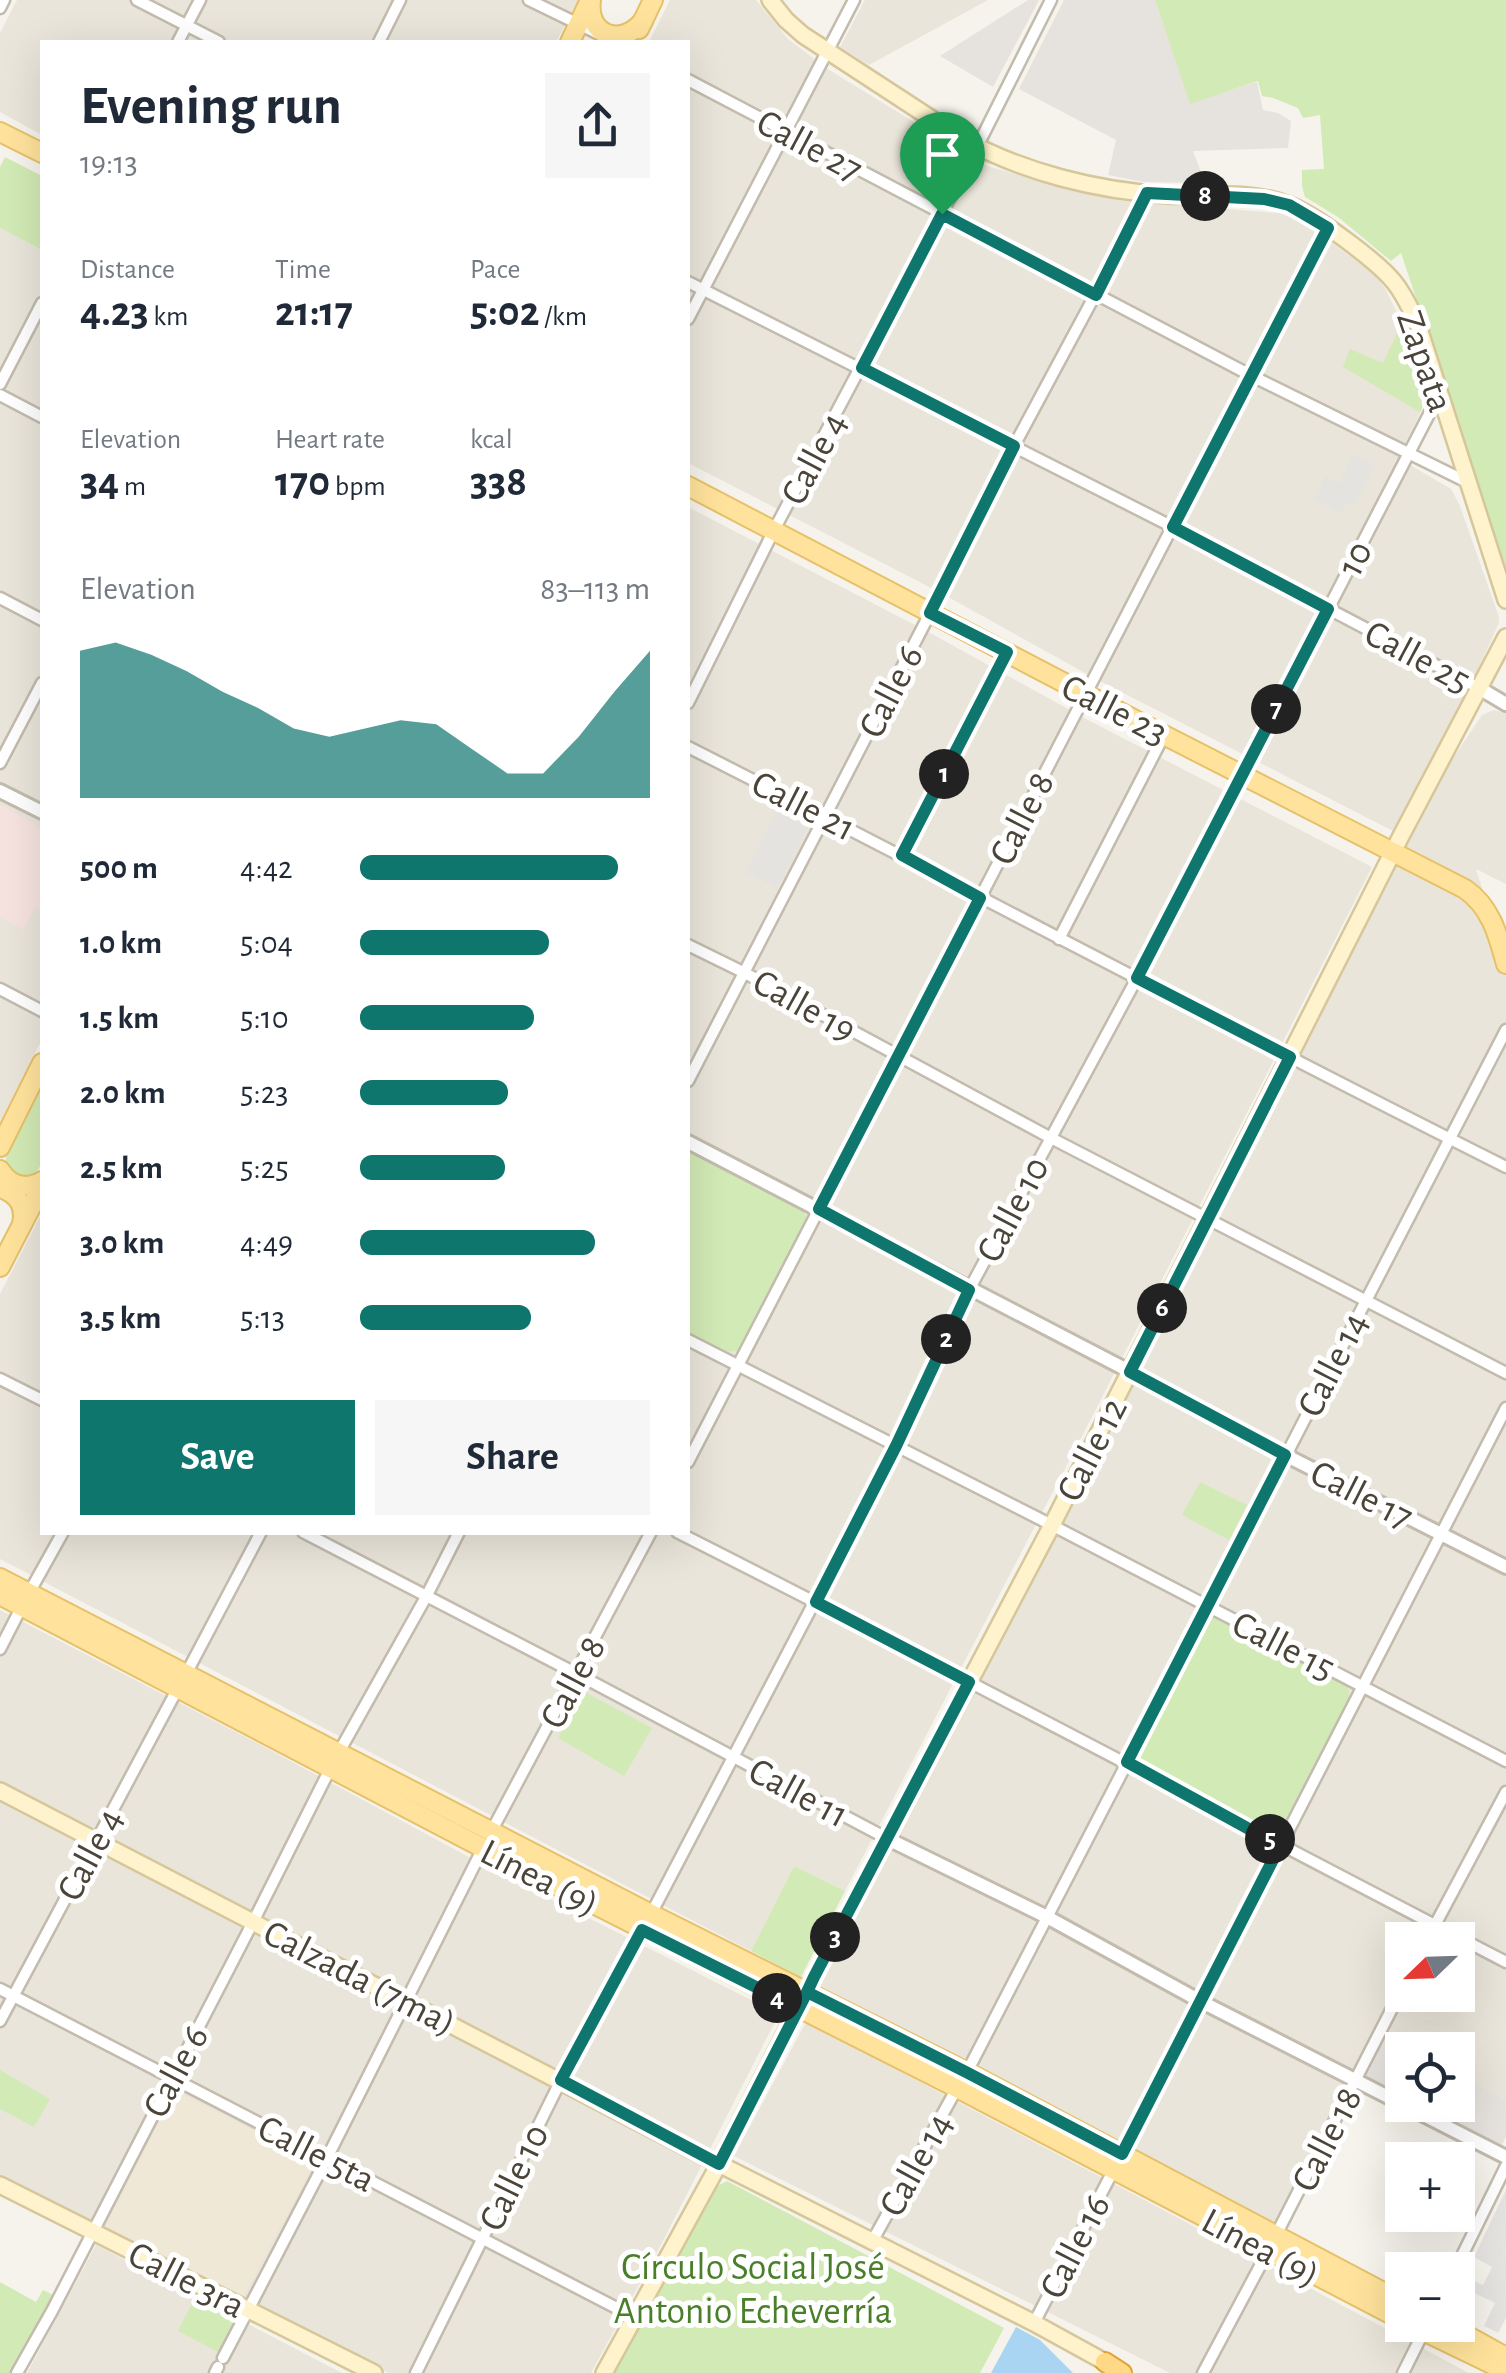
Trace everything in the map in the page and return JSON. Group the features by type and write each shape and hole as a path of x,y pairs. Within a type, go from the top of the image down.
{"highway":[{"path":"1105,2362 1122,2373"}],"main road":[{"path":"573,37 591,0"},
{"path":"591,0 593,22 605,33 629,34 643,21"},
{"path":"633,40 653,0"},
{"name":"Zapata","path":"770,0 795,28 827,51 977,147 1015,164 1056,177 1147,193 1264,199 1289,205 1328,228 1385,272 1404,295 1417,322 1506,600"},
{"path":"573,37 585,34 610,40"},
{"path":"0,132 40,152"},
{"name":"Calle 23","path":"690,487 1477,898 1489,914 1506,964"},
{"name":"Calle 12","path":"604,2373 719,2164 1052,1525 1506,636"},
{"path":"0,1147 40,1067"},
{"path":"0,1170 40,1195 0,1267"},
{"path":"3,1189 20,1202 24,1211 20,1229"},
{"name":"Línea (9)","path":"0,1578 26,1600 487,1840 962,2080 1272,2243 1385,2310"},
{"name":"Línea (9)","path":"0,1594 26,1600"},
{"name":"Calzada (7ma)","path":"0,1792 873,2240"},
{"name":"Calle 3ra","path":"0,2185 374,2373"},
{"path":"873,2240 1105,2362"},
{"name":"Línea (9)","path":"1272,2243 1385,2294"},
{"path":"1457,2342 1506,2371"},
{"path":"1468,2342 1506,2357"}],"street":[{"path":"0,8 4,0"},
{"path":"137,0 216,40"},
{"path":"179,40 200,0"},
{"path":"380,40 400,0"},
{"path":"528,0 573,37"},
{"path":"690,314 854,0"},
{"name":"Calle 4","path":"690,699 1051,0"},
{"name":"Calle 27","path":"690,81 1252,376 1467,482"},
{"name":"Calle 6","path":"690,1077 1147,193"},
{"name":"Calle 8","path":"690,1458 1328,228"},
{"name":"Calle 25","path":"690,283 1173,527 1506,704"},
{"path":"0,384 40,307"},
{"path":"0,395 40,416"},
{"name":"10","path":"1241,774 1438,395"},
{"path":"0,598 40,619"},
{"path":"902,855 1007,652"},
{"path":"0,763 40,688"},
{"path":"1059,939 1164,735"},
{"name":"Calle 21","path":"690,747 1506,1168"},
{"name":"Calle 10","path":"416,2373 561,2080 816,1602 896,1446 969,1290 1137,978 1241,774"},
{"path":"0,791 40,811"},
{"name":"Calle 19","path":"690,946 1506,1373"},
{"path":"0,989 40,1010"},
{"name":"Calle 14","path":"873,2240 962,2080 1506,1030"},
{"name":"Calle 17","path":"690,1143 1506,1567"},
{"path":"3,1189 40,1195"},
{"name":"Calle 15","path":"690,1341 1506,1761"},
{"path":"0,1379 40,1399"},
{"name":"Calle 16","path":"1034,2323 1506,1408"},
{"path":"0,1649 61,1535"},
{"name":"Calle 4","path":"0,2021 258,1535"},
{"name":"Calle 11","path":"309,1535 1385,2094"},
{"name":"Calle 6","path":"17,2373 335,1760 457,1535"},
{"name":"Calle 8","path":"219,2366 487,1840 649,1535"},
{"path":"683,1535 1127,1762 1428,1922"},
{"path":"1436,1922 1506,1792"},
{"path":"1475,1946 1506,1962"},
{"name":"Calle 5ta","path":"0,1989 634,2317"},
{"name":"Calle 18","path":"1204,2373 1390,2012"},
{"name":"Calle 11","path":"1439,2122 1506,2157"},
{"path":"1465,2252 1506,2166"},
{"path":"1475,2339 1506,2347"},
{"path":"1403,2373 1424,2342"},
{"path":"1450,2342 1488,2373"},
{"path":"1105,2362 1130,2373"}],"shaded area":[{"path":"17,0 578,0 557,40 40,40 40,134 0,112 0,33"},
{"path":"670,0 756,0 788,39 826,68 984,165 1122,201 1279,213 1297,220 1373,273 1402,323 1427,399 1398,458 1451,489 1499,617 1471,684 1393,831 690,464 690,40 650,40"},
{"path":"865,0 988,0 869,65 840,47"},
{"path":"1028,0 1039,0 993,87 940,56"},
{"path":"1064,0 1155,0 1190,103 1257,82 1263,110 1291,121 1288,148 1193,151 1205,183 1144,182 1108,175 1116,140 1019,89"},
{"path":"0,228 40,249 40,1043 0,1122"},
{"path":"1353,455 1374,465 1354,506 1347,503 1341,513 1314,499 1325,476 1339,483"},
{"path":"690,508 1372,867 845,1891 794,1866 751,1951 0,1559 0,1294 40,1217 40,1535 690,1535 690,1333 729,1352 803,1209 690,1150"},
{"path":"1494,710 1506,713 1506,884 1476,869 1506,964 1506,2100 1475,2083 1475,2032 1380,2034 1276,2235 807,1992 1401,836 1482,715"},
{"path":"0,805 40,827 40,910 35,907 24,929 0,917"},
{"path":"777,809 809,825 777,888 746,872"},
{"path":"0,1610 482,1864 779,2014 591,2373 389,2373 0,2175"},
{"path":"806,2022 1385,2328 1385,2342 1411,2342 1469,2373 1170,2373 734,2156"},
{"path":"1385,2038 1385,2086 1366,2076"},
{"path":"1475,2083 1506,2100 1506,2137 1502,2145 1457,2122 1475,2122"},
{"path":"175,2090 315,2162 243,2297 105,2227"},
{"path":"1506,2190 1506,2318 1498,2333 1484,2326 1495,2303 1475,2293 1475,2281 1483,2285 1492,2267 1475,2255"},
{"path":"96,2245 342,2373 27,2373"}],"green space":[{"path":"1155,0 1506,0 1506,568 1401,253 1391,261 1338,217 1305,197 1302,170 1324,169 1320,115 1303,118 1298,108 1262,96 1258,81 1190,104"},
{"path":"5,157 40,175 40,249 0,228 0,167"},
{"path":"1402,323 1426,390 1427,399 1420,412 1343,367 1350,349 1383,363"},
{"path":"40,1090 40,1166 33,1178 22,1181 5,1168 6,1157"},
{"path":"690,1150 803,1209 808,1222 740,1350 729,1352 690,1333"},
{"path":"1200,1482 1247,1505 1229,1540 1182,1515"},
{"path":"1213,1615 1348,1686 1350,1700 1284,1827 1271,1834 1140,1763 1137,1753 1204,1620"},
{"path":"581,1690 652,1728 624,1776 558,1738"},
{"path":"794,1866 845,1891 801,1977 751,1951"},
{"path":"0,2070 50,2099 34,2127 0,2109"},
{"name":"Círculo Social José Antonio Echeverría","path":"727,2181 1004,2328 980,2373 615,2373 715,2187"},
{"path":"0,2282 36,2302 43,2290 53,2295 12,2373 0,2373"},
{"path":"197,2293 240,2314 220,2353 178,2331"}],"water":[{"path":"1016,2327 1040,2340 1073,2373 991,2373"}],"route":[{"path":"942,214 862,368 1014,446 930,613 1007,652 902,855 980,898 819,1209 969,1290 896,1446 816,1602 969,1682 814,1977 807,1992 719,2164 561,2080 642,1930 798,2008 807,1992 1122,2154 1280,1846 1127,1762 1285,1455 1130,1372 1290,1057 1137,978 1328,609 1173,527 1328,228 1289,205 1264,199 1147,193 1096,295 942,214"}]}
